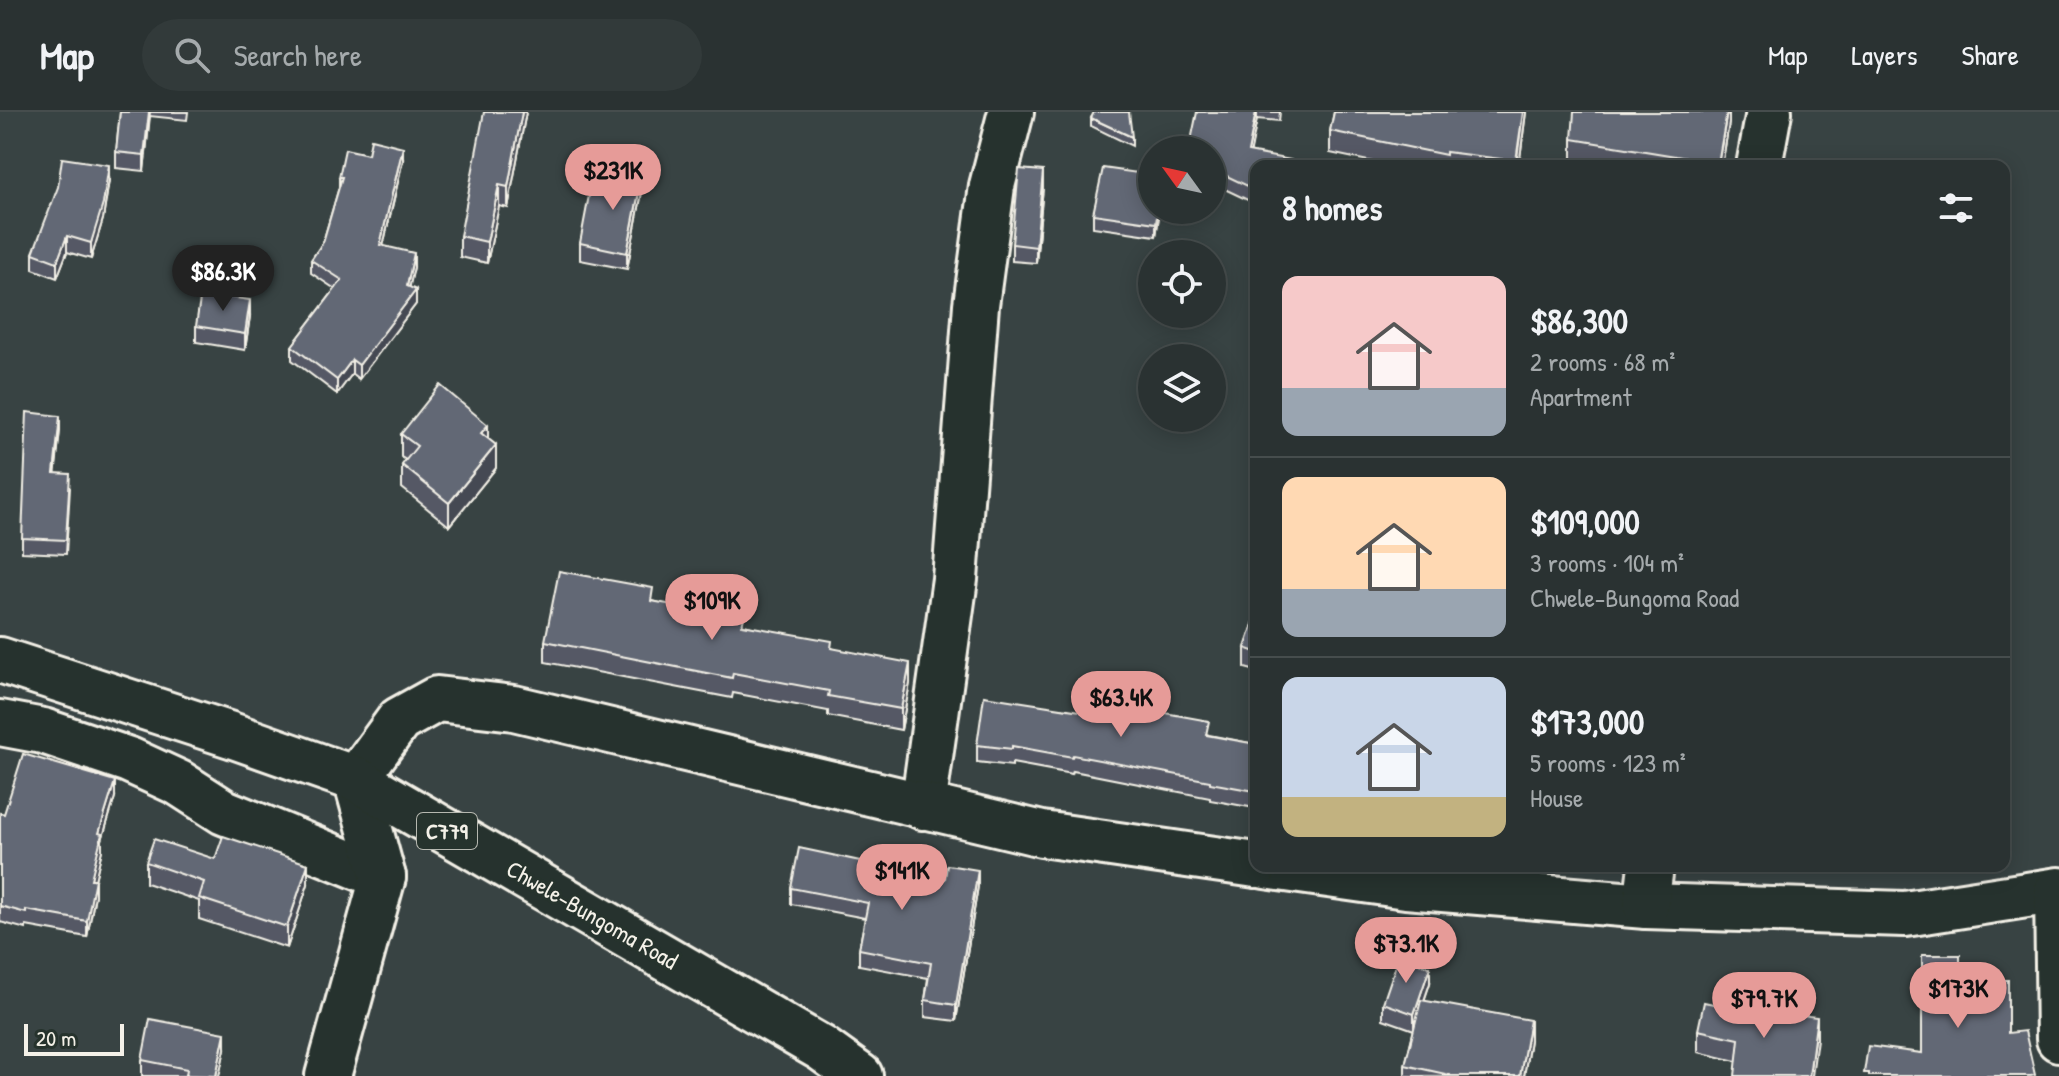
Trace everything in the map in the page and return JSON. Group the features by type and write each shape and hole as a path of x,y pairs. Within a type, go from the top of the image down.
{"street":[{"path":"923,807 955,579 976,305 992,186 1011,112"},
{"path":"1760,160 1769,112"},
{"name":"Chwele-Bungoma Road","path":"0,660 356,779 821,1048 860,1076"},
{"path":"328,1076 383,877 356,779 399,720 437,699 514,708 1042,834 1250,864"},
{"path":"0,723 43,731 129,760 179,783 224,812 383,877"},
{"path":"1307,872 1406,886 1648,886 1905,914 2058,891 2059,1039"}],"building":[{"path":"120,112 149,112 144,155 116,152"},
{"path":"484,112 522,112 508,187 499,185 487,242 460,236"},
{"path":"1094,112 1129,112 1132,137 1091,118"},
{"path":"1197,112 1256,112 1248,152 1291,160 1250,160 1250,187 1226,176 1226,136 1192,136"},
{"path":"1334,112 1523,112 1516,160 1446,152 1446,155 1330,131"},
{"path":"1574,112 1727,112 1719,160 1700,160 1572,139"},
{"path":"371,139 403,147 380,245 414,253 407,286 416,290 359,365 352,360 337,380 292,346 342,280 311,260 323,242 342,177 339,177 345,149 368,154"},
{"path":"62,158 109,165 103,204 91,243 67,236 57,262 33,253 58,187"},
{"path":"614,166 643,171 627,253 580,243 590,190 608,194"},
{"path":"1103,168 1138,173 1138,220 1093,214"},
{"path":"1019,169 1043,171 1036,247 1012,244"},
{"path":"201,293 250,300 245,334 196,326"},
{"path":"440,385 488,425 481,433 496,445 449,503 402,465 417,446 401,434"},
{"path":"27,412 60,416 54,473 70,474 66,540 22,538"},
{"path":"559,571 653,588 651,601 744,618 742,625 832,641 831,648 910,663 901,709 828,696 829,691 733,673 732,678 545,641"},
{"path":"1250,633 1250,650 1245,648"},
{"path":"984,696 1100,714 1104,696 1144,704 1143,709 1209,721 1206,735 1250,743 1250,790 1073,755 1012,746 1012,749 977,745"},
{"path":"23,754 115,781 99,833 102,834 91,879 95,879 87,921 26,910 26,913 0,906 0,813 4,814"},
{"path":"223,836 308,864 287,927 199,898 204,882 146,862 154,839 215,859"},
{"path":"799,848 945,879 947,865 978,870 956,1005 925,1000 931,963 859,949 868,903 791,888"},
{"path":"1922,955 1960,955 1960,980 2008,980 2008,1033 2025,1031 2035,1075 1869,1076 1869,1073 1864,1073 1868,1046 1922,1053"},
{"path":"1399,956 1430,967 1414,1014 1383,1003"},
{"path":"1421,1000 1530,1020 1520,1076 1450,1076 1405,1065"},
{"path":"1704,1002 1762,1014 1762,1010 1817,1017 1809,1076 1735,1076 1739,1039 1698,1030"},
{"path":"150,1019 225,1033 216,1076 186,1075 187,1069 142,1060"}]}
